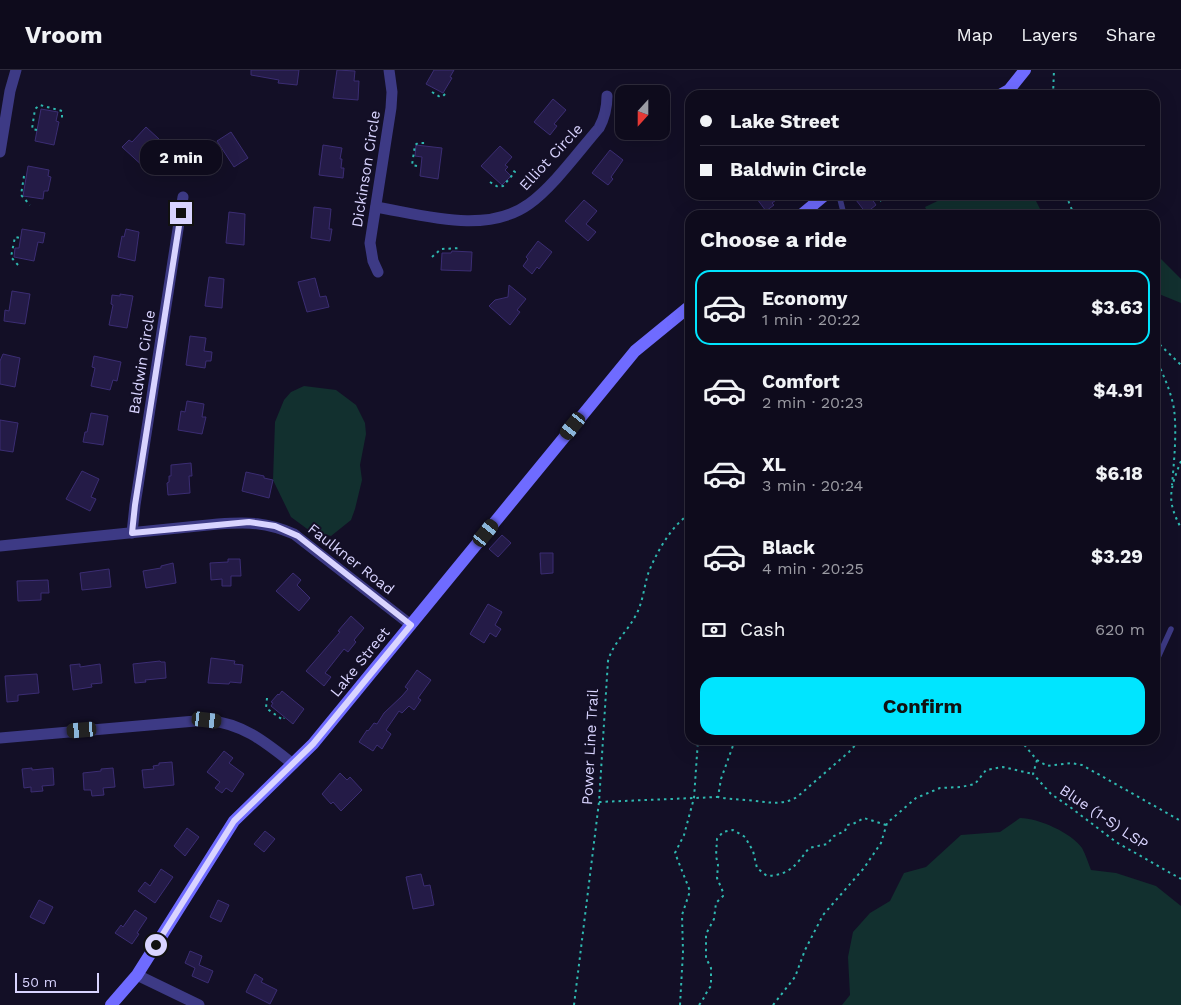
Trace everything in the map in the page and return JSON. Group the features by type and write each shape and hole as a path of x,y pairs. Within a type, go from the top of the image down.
{"main road":[{"path":"1009,90 1025,70"},
{"path":"807,210 820,200"},
{"name":"Lake Street","path":"111,1005 137,975 234,821 313,744 635,351 685,310"}],"street":[{"path":"0,152 10,90 16,70"},
{"name":"Dickinson Circle","path":"378,272 373,261 370,243 391,108 392,92 389,70"},
{"name":"Elliot Circle","path":"376,207 451,220 474,222 497,218 519,210 546,189 599,128 607,107 607,96"},
{"name":"Baldwin Circle","path":"132,533 184,197"},
{"name":"Faulkner Road","path":"0,546 249,522 275,526 298,536 411,625"},
{"path":"0,738 207,720 223,722 254,734 293,764"},
{"path":"137,975 199,1005"}],"lane":[{"path":"1160,653 1171,629"}],"path":[{"path":"1053,90 1054,70"},
{"path":"432,92 440,97 446,92"},
{"path":"37,130 32,129 35,109 40,105 62,111 62,120"},
{"path":"417,166 412,165 415,145 418,143 428,143"},
{"path":"490,182 498,187 503,186 515,172 511,169"},
{"path":"24,176 21,195 30,205"},
{"path":"18,265 11,257 15,238 20,238"},
{"path":"432,257 441,249 461,248"},
{"path":"1160,345 1181,365"},
{"path":"1160,368 1168,386 1174,411 1172,505 1181,528"},
{"path":"1172,485 1181,461"},
{"name":"Power Line Trail","path":"574,1005 598,802 608,658 638,612 648,574 654,560 675,525 685,518"},
{"path":"267,698 266,708 283,720 284,718"},
{"path":"680,1005 683,952 682,915 690,892 675,853 684,835 694,798 698,745"},
{"path":"718,797 721,779 733,745"},
{"path":"598,802 718,797 775,803 789,802 855,745"},
{"path":"1024,745 1037,760 1047,766 1071,763 1082,765 1181,821"},
{"path":"773,1005 795,977 805,950 823,915 864,868 881,843 886,825 898,812 916,798 940,788 975,784 986,770 1003,767 1033,774 1037,760"},
{"name":"Blue (1-S) LSP","path":"1033,774 1051,794 1116,842 1181,879"},
{"path":"699,1005 711,986 711,968 706,958 706,934 714,918 716,903 723,896 717,878 718,865 716,856 717,839 723,832 734,830 745,837 753,851 757,868 767,876 784,873 799,863 809,848 826,844 834,836 845,831 847,825 864,818 886,825"}],"green space":[{"path":"940,200 1036,200 1040,210 926,210 925,207"},
{"path":"1160,258 1181,279 1181,303 1160,294"},
{"path":"304,386 336,390 356,405 365,423 366,434 360,465 362,480 355,509 351,520 331,536 310,531 291,517 273,480 275,422 284,400 291,392"},
{"path":"1020,818 1054,827 1071,837 1082,848 1091,870 1116,873 1156,886 1181,906 1181,1005 842,1005 850,995 848,957 853,932 870,913 890,901 904,873 926,867 961,835 1000,832"}],"building":[{"path":"251,70 299,70 297,85 278,83 279,80 251,75"},
{"path":"337,70 355,71 354,81 359,81 358,100 333,98"},
{"path":"434,70 454,70 450,77 452,78 443,93 426,84"},
{"path":"553,99 566,110 554,124 557,126 550,135 534,122"},
{"path":"41,109 58,112 56,121 59,122 54,145 35,141"},
{"path":"146,127 159,139 151,147 154,150 150,154 154,158 145,168 122,147 129,140 132,142"},
{"path":"231,132 248,158 234,167 217,141"},
{"path":"323,145 342,148 340,159 342,159 341,168 344,168 343,178 319,175"},
{"path":"416,145 442,148 438,179 420,176 422,157 415,156"},
{"path":"500,146 512,157 505,165 508,167 505,170 511,176 502,185 481,166"},
{"path":"610,150 623,160 611,177 613,179 608,185 592,173"},
{"path":"28,166 49,170 48,176 51,177 48,191 44,191 43,199 23,196"},
{"path":"584,200 597,211 586,224 596,232 588,241 565,221"},
{"path":"758,200 776,200 772,203 774,205 765,210"},
{"path":"856,200 872,200 876,205 870,210 864,210"},
{"path":"314,207 331,209 329,229 332,229 330,241 311,238"},
{"path":"229,212 245,214 244,245 226,243"},
{"path":"22,229 45,233 43,243 38,242 34,261 14,257 15,248 19,248"},
{"path":"126,229 139,232 135,261 118,257 122,236 124,237"},
{"path":"538,241 552,252 539,269 537,267 532,274 523,266 528,259 526,257"},
{"path":"452,251 472,252 471,271 441,270 442,253 451,253"},
{"path":"209,277 224,279 222,308 205,306"},
{"path":"315,278 320,297 326,296 329,307 307,312 298,282"},
{"path":"509,285 526,299 517,310 520,312 510,325 489,306 495,300 508,297"},
{"path":"12,291 30,294 25,324 4,321 5,310 9,311"},
{"path":"120,294 133,296 127,328 109,325 113,305 111,304 112,295 120,296"},
{"path":"190,336 206,338 204,351 212,352 211,361 206,361 205,368 186,365"},
{"path":"3,354 20,358 15,387 0,384 0,361"},
{"path":"94,356 121,362 117,381 113,380 110,390 91,386 95,368 92,367"},
{"path":"187,401 204,404 202,417 206,417 202,434 178,430 181,411 185,412"},
{"path":"91,413 108,416 103,445 83,442"},
{"path":"0,420 18,423 13,452 0,450"},
{"path":"191,463 192,476 189,476 190,493 168,495 167,483 169,482 169,476 171,476 171,465"},
{"path":"82,471 99,479 91,497 96,499 90,511 66,499"},
{"path":"246,472 273,480 269,498 242,491"},
{"path":"502,535 511,543 498,557 489,549"},
{"path":"540,553 553,553 553,573 541,574"},
{"path":"228,559 240,559 241,576 231,576 231,586 222,586 222,579 211,580 210,563 228,562"},
{"path":"173,563 176,583 146,588 143,571 161,568 161,566"},
{"path":"109,569 111,587 82,590 80,573"},
{"path":"293,573 301,580 297,585 310,598 299,611 276,591"},
{"path":"48,580 49,593 41,593 41,600 18,601 17,581"},
{"path":"488,604 502,612 495,625 501,629 496,637 490,633 484,643 470,634"},
{"path":"351,616 364,628 354,640 356,642 348,652 344,649 325,673 331,677 324,686 306,671 340,632 338,631"},
{"path":"211,658 235,661 234,664 243,665 241,683 208,683"},
{"path":"165,662 166,678 135,683 133,664"},
{"path":"80,664 80,667 100,664 102,683 91,684 92,687 73,690 70,665"},
{"path":"417,670 431,680 418,698 421,700 414,710 409,706 402,713 399,711 386,730 391,734 382,749 377,745 373,751 359,742 367,730 374,723 377,724 384,713 408,689 405,687"},
{"path":"37,674 39,693 18,695 18,701 7,702 5,676"},
{"path":"282,691 304,709 293,724 271,706 273,703 271,702"},
{"path":"224,751 233,758 229,763 244,774 232,792 226,788 222,793 215,788 220,782 207,772"},
{"path":"172,762 174,785 144,788 142,770 154,769 153,766 159,765 159,763"},
{"path":"32,768 32,770 53,768 54,785 42,786 43,791 31,792 31,787 24,788 22,769"},
{"path":"113,768 115,787 103,788 104,795 92,796 91,790 84,790 83,773"},
{"path":"340,773 347,780 350,777 362,790 341,811 322,794"},
{"path":"187,828 199,837 185,856 174,846"},
{"path":"265,831 275,839 264,852 254,844"},
{"path":"161,869 173,877 155,903 138,891 145,882 150,886"},
{"path":"421,874 424,886 430,885 434,905 413,909 406,877"},
{"path":"39,900 53,907 44,924 30,917"},
{"path":"218,900 229,905 221,922 210,917"},
{"path":"135,910 147,918 132,944 115,933 121,925 123,927"},
{"path":"190,951 202,956 199,965 213,971 208,983 192,976 195,968 185,963"},
{"path":"255,974 263,979 261,982 277,990 270,1004 246,992"}],"route":[{"path":"156,945 234,821 313,744 411,625 298,536 275,526 249,522 132,533 181,213"}]}
